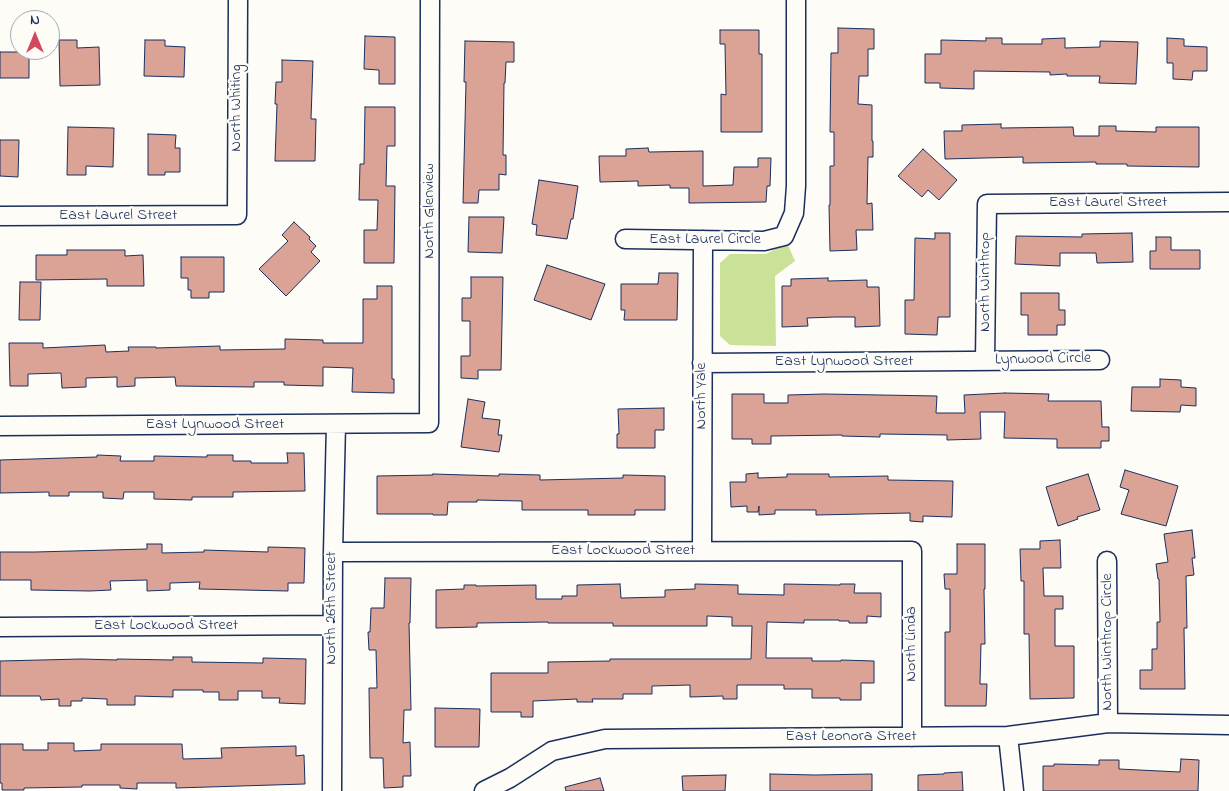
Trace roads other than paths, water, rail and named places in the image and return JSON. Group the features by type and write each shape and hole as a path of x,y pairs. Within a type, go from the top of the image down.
{"street":[{"name":"North Whiting","path":"237,215 238,0"},
{"name":"North Glenview","path":"429,423 430,0"},
{"name":"East Laurel Circle","path":"626,239 764,241 784,236 794,213 796,186 796,0"},
{"name":"East Laurel Street","path":"986,204 1229,202"},
{"name":"North Winthrop","path":"986,204 986,360"},
{"name":"East Laurel Street","path":"0,216 237,215"},
{"name":"North Yale","path":"702,551 703,240"},
{"name":"East Lynwood Street","path":"702,363 986,360"},
{"name":"Lynwood Circle","path":"986,360 1100,360"},
{"name":"East Lynwood Street","path":"0,426 429,423"},
{"name":"North 26th Street","path":"332,791 332,625 336,424"},
{"name":"East Lockwood Street","path":"333,552 912,551"},
{"name":"North Linda","path":"912,551 912,737"},
{"name":"North Winthrop Circle","path":"1107,561 1108,723"},
{"name":"East Lockwood Street","path":"0,627 332,625"},
{"name":"East Leonora Street","path":"484,791 510,778 552,751 605,739 1008,736 1108,723 1229,725"},
{"path":"1008,736 1014,791"}]}
